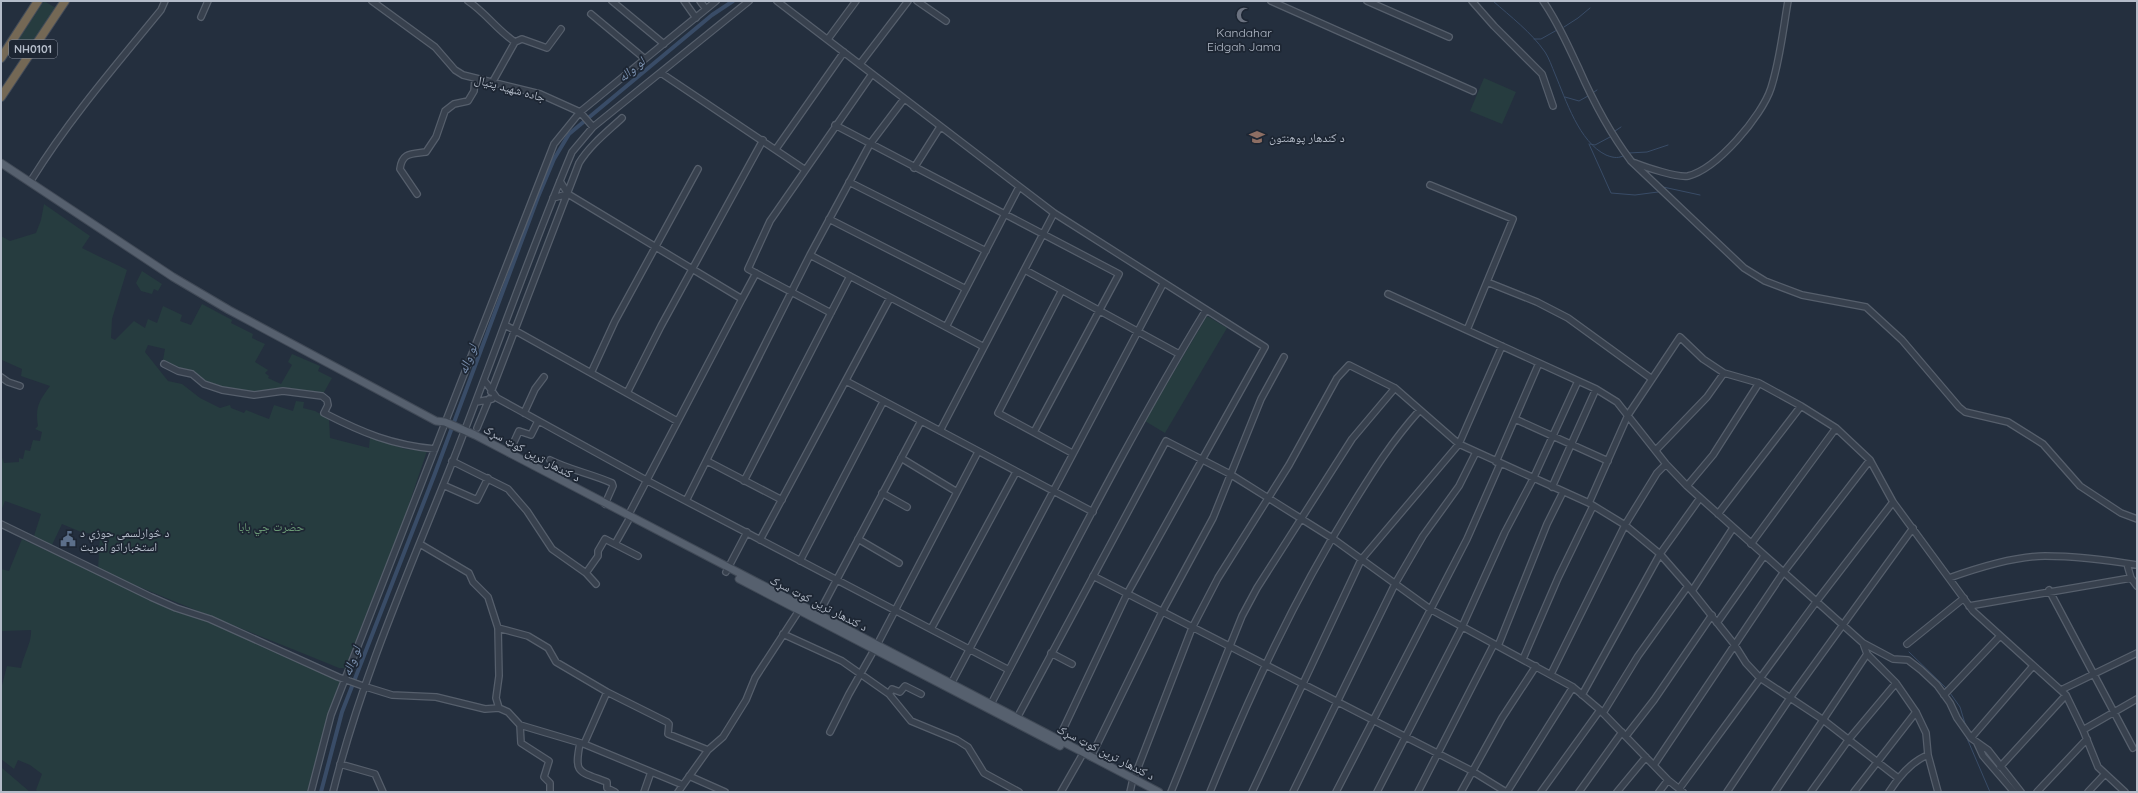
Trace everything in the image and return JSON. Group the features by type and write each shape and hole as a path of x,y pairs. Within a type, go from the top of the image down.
{"highway":[{"name":"NH0101","path":"1,58 38,1"},
{"name":"NH0101","path":"1,97 65,1"}],"main road":[{"path":"1,158 18,172 176,277 229,310 356,376 436,421 447,423 464,430"},
{"path":"1,163 32,179 176,277"},
{"name":"د کندهار ترين کوټ سړک","path":"464,430 605,504 628,518"},
{"name":"د کندهار ترين کوټ سړک","path":"464,430 473,438 727,570 818,615 875,648 1081,757 1159,792"},
{"name":"د کندهار ترين کوټ سړک","path":"727,570 798,612 991,704 998,712 1017,718 1091,757 1150,792"}],"street":[{"path":"32,179 58,137 87,99 162,10 165,1"},
{"path":"201,17 208,1"},
{"name":"جاده شهید پتیال","path":"372,1 435,47 455,70 475,79 540,94 581,114 592,125"},
{"path":"468,1 479,8 501,33 515,42"},
{"path":"612,1 664,44"},
{"path":"684,1 696,18"},
{"path":"700,1 706,9"},
{"path":"311,792 331,715 347,679 435,449 447,423 542,171 554,144 581,114 716,1"},
{"path":"333,792 364,686 381,638 476,402 553,198 572,152 592,125 661,73 748,1"},
{"path":"777,1 1054,213 1163,284 1265,347 1204,460 1127,594 1058,740"},
{"path":"828,39 856,1"},
{"path":"860,64 908,1"},
{"path":"917,1 946,21"},
{"path":"1271,1 1473,91"},
{"path":"1367,1 1449,38"},
{"path":"1472,1 1494,26 1542,74 1553,106"},
{"path":"1543,1 1558,23 1580,71 1617,142 1631,161 1744,268 1765,281 1802,296 1866,307 1902,340 1958,407 1965,412 2008,422 2043,444 2080,486 2121,513 2137,519"},
{"path":"1631,161 1648,169 1687,176 1706,168 1721,157 1764,104 1771,87 1788,1"},
{"path":"591,14 645,59"},
{"path":"492,83 515,42 522,39 547,48 561,29"},
{"path":"776,149 844,52"},
{"path":"661,73 763,140 804,170"},
{"path":"831,313 749,270 748,267 770,221 835,125 872,74"},
{"path":"417,194 400,169 404,156 411,153 426,152 436,137 445,111 454,104 468,101 474,91 475,79"},
{"path":"686,501 829,219 870,144 904,99"},
{"path":"491,392 584,154 622,118"},
{"path":"835,125 914,168 1119,274 1034,432"},
{"path":"914,168 940,127"},
{"path":"627,393 661,326 763,140"},
{"path":"591,373 615,321 698,169"},
{"path":"560,181 568,194 742,299"},
{"path":"850,182 986,251"},
{"path":"1430,185 1513,219 1467,330"},
{"path":"946,327 1019,187"},
{"path":"553,198 568,194"},
{"path":"940,431 1054,213"},
{"path":"829,219 966,289"},
{"path":"810,255 984,347"},
{"path":"1025,270 1179,354"},
{"path":"615,544 646,480 756,273"},
{"path":"744,481 850,276"},
{"path":"1487,282 1537,302 1568,318 1652,379"},
{"path":"951,684 968,649 1137,330 1163,284"},
{"path":"1062,290 998,413 1072,453"},
{"path":"1388,294 1596,389 1617,402 1666,464 1687,486 1842,626 1863,644 1893,659 1908,660 1937,685 1971,738 1988,750 2021,792"},
{"path":"760,540 890,298"},
{"path":"991,704 1179,354 1206,310"},
{"path":"505,325 677,421"},
{"path":"1524,659 1628,415 1680,337 1703,359 1724,373 1760,383 1836,428 1870,460 1893,502 1969,606 2066,695 2083,730 2098,767 2104,775 2125,792"},
{"path":"1252,792 1362,560 1459,444 1502,346"},
{"path":"1091,757 1162,612 1213,518 1261,399 1284,357"},
{"path":"1336,792 1372,719 1477,518 1515,419 1539,363"},
{"path":"164,364 178,371 192,374 204,384 222,390 254,395 283,391 322,396 327,400 328,405 324,413 351,427 406,446 435,449"},
{"path":"1130,792 1192,628 1218,578 1268,499 1337,378 1349,365 1395,388 1419,411 1459,444 1533,479 1591,504 1625,525 1660,554 1712,615 1746,663 1760,678 1822,719 1898,778"},
{"path":"1656,450 1707,397 1724,373"},
{"path":"1,377 8,382 20,386"},
{"path":"524,413 535,389 544,377"},
{"path":"484,380 496,398 646,480 1009,670"},
{"path":"846,381 883,402 1093,512"},
{"path":"1377,792 1462,627 1505,532 1533,479 1578,381"},
{"path":"1687,486 1713,455 1760,383"},
{"path":"1171,792 1229,647 1256,588 1352,438 1395,388"},
{"path":"1552,487 1596,389"},
{"path":"476,402 496,398"},
{"path":"477,428 489,399"},
{"path":"800,560 883,402"},
{"path":"1718,514 1801,406"},
{"path":"1210,792 1264,665 1332,538 1384,454 1419,411"},
{"path":"1515,419 1608,461"},
{"path":"509,453 519,431 531,435 538,421"},
{"path":"818,615 921,421"},
{"path":"1751,544 1836,428"},
{"path":"1017,718 1166,441 1230,474 1332,538 1430,610 1524,659 1573,687 1602,711 1668,780 1681,790 1760,678 1893,502"},
{"path":"830,732 978,452"},
{"path":"1292,792 1395,584 1423,536 1459,486 1476,452"},
{"path":"901,458 957,492"},
{"path":"550,460 565,467 587,472 612,483 613,486 605,504"},
{"path":"1654,765 1734,644 1784,573 1870,460"},
{"path":"707,461 782,500"},
{"path":"452,462 488,478 508,489 527,511 552,549 586,573 596,584"},
{"path":"1551,674 1625,525 1657,473 1666,464"},
{"path":"931,629 1016,472"},
{"path":"443,485 477,500 488,478"},
{"path":"1418,792 1496,645 1546,524 1563,492"},
{"path":"882,493 907,506"},
{"path":"1582,695 1660,554 1700,498"},
{"path":"1,524 151,597 210,619 364,686 392,695 436,697 485,709 499,708 508,712 520,725 582,743 683,785"},
{"path":"1541,792 1602,711 1638,656 1690,588 1733,528"},
{"path":"1727,792 1790,698 1912,528"},
{"path":"727,570 747,532"},
{"path":"858,539 899,563"},
{"path":"586,573 598,556 598,551 604,540 638,556"},
{"path":"420,544 469,573 473,582 488,597 498,628 499,676 496,698 499,708"},
{"path":"1718,623 1764,556"},
{"path":"1949,578 1983,566 2044,556 2137,565"},
{"path":"2127,564 2132,578 2137,586"},
{"path":"1093,576 1336,702 1372,719 1438,755 1472,771 1507,792 1573,687"},
{"path":"1969,606 2049,590 2132,578"},
{"path":"2049,590 2133,748"},
{"path":"1907,644 1964,598"},
{"path":"678,792 708,750 724,737 746,700 755,678 798,612"},
{"path":"1579,792 1624,734 1654,700 1712,615"},
{"path":"498,628 528,636 548,648 552,658 556,662 607,692 667,722 669,724 668,734 708,750"},
{"path":"783,634 842,661 889,694 911,720 957,740 968,747 984,773 1019,792"},
{"path":"1944,695 2000,636"},
{"path":"1863,644 1867,654 1896,683 1916,712 1926,733 1928,755 1938,792"},
{"path":"1051,653 1072,664"},
{"path":"2061,690 2137,653"},
{"path":"1775,792 1822,719 1867,654"},
{"path":"1461,792 1502,718 1536,666"},
{"path":"1971,738 2033,666"},
{"path":"1811,792 1849,739 1896,683"},
{"path":"889,694 892,689 900,692 905,686 921,694"},
{"path":"607,692 582,743 576,762 578,768 585,774 607,782 607,788 615,792"},
{"path":"2000,767 2066,695"},
{"path":"2083,730 2137,699"},
{"path":"1854,792 1916,712"},
{"path":"520,725 521,743 549,761 544,776 550,783 550,792"},
{"path":"2036,792 2087,739"},
{"path":"1977,743 1983,756 2014,792"},
{"path":"1889,792 1898,778 1923,757 1928,755"},
{"path":"1061,792 1081,757"},
{"path":"1617,792 1646,757"},
{"path":"340,764 375,774 383,792"},
{"path":"644,792 651,772"},
{"path":"2088,792 2104,775"},
{"path":"689,776 725,792"},
{"path":"1659,792 1668,780"}],"green space":[{"path":"44,1 56,8 26,53 15,45"},
{"path":"1484,78 1516,92 1502,124 1470,111"},
{"name":"حضرت جي بابا","path":"44,204 90,236 82,248 127,270 112,319 111,338 115,340 134,321 145,328 148,319 157,323 163,306 182,315 180,321 191,325 202,304 232,320 231,323 253,334 252,338 265,344 255,362 268,370 265,373 269,376 268,378 281,384 292,365 288,362 292,354 320,366 318,371 332,378 323,394 254,393 223,388 211,384 193,373 179,369 163,360 165,349 148,345 145,352 168,381 182,384 200,398 220,408 230,405 231,408 244,413 246,410 269,419 274,405 293,411 296,401 304,402 303,408 315,411 329,419 330,438 369,448 370,437 405,449 427,451 405,516 345,668 339,668 98,569 100,535 81,532 62,524 51,547 33,539 41,514 5,501 1,511 1,455 4,463 19,462 19,458 23,459 25,450 30,451 33,440 40,441 42,432 35,429 38,426 37,414 39,404 50,386 21,376 22,369 2,360 1,362 1,236 10,241 36,233 41,220"},
{"path":"142,271 162,284 158,291 154,289 152,294 141,291 136,283"},
{"path":"1207,316 1227,328 1165,433 1145,421"},
{"path":"22,539 176,611 209,622 340,681 328,715 308,792 38,792 36,790 42,774 30,765 18,760 14,769 1,759 1,689 7,666 21,668 31,635 31,630 1,631 1,569 9,571"},
{"path":"1,767 2,768 30,792 1,792"}],"waterway":[{"name":"لو واله","path":"321,792 342,712 434,476 538,197 554,159 569,134 712,15 733,1"},
{"path":"1493,1 1527,31 1545,52 1574,119 1588,141 1606,155 1616,158 1623,156"},
{"path":"1564,27 1590,8"},
{"path":"1534,39 1541,39 1557,30"},
{"path":"1565,97 1579,101 1588,96"},
{"path":"1615,131 1621,127"},
{"path":"1590,144 1595,145 1610,137"},
{"path":"1589,144 1611,193 1635,195 1658,192"},
{"path":"1629,153 1647,152 1668,145"},
{"path":"1663,187 1700,195"},
{"path":"1909,652 1946,688"},
{"path":"1950,693 1960,707 1966,727"},
{"path":"1966,736 1990,792"}],"place":[{"name":"Kandahar Eidgah Jama","path":"1244,15"},
{"name":"د کندهار پوهنتون","path":"1257,137"},
{"name":"د څوارلسمی حوزې د استخباراتو آمريت","path":"68,539"}]}
